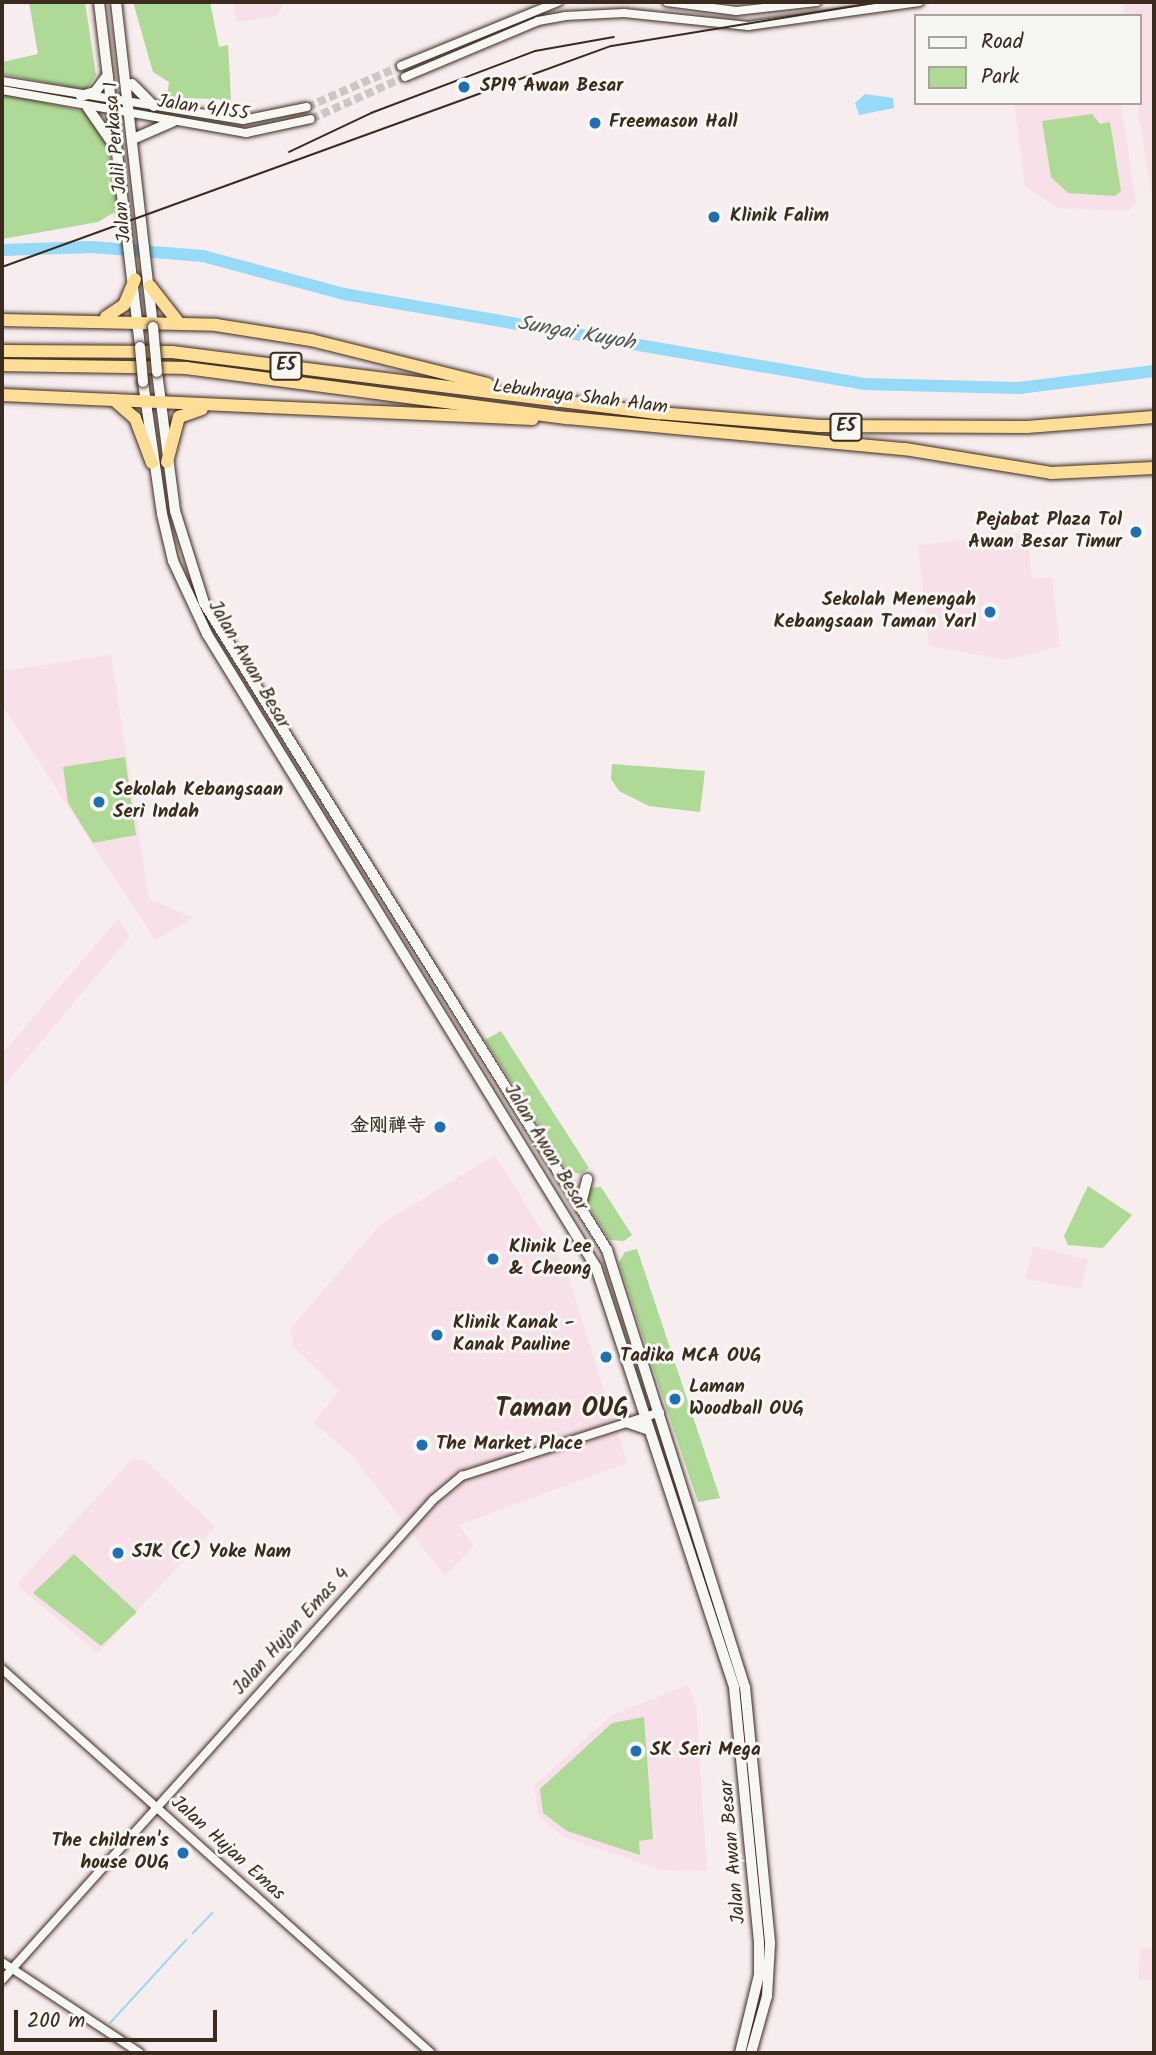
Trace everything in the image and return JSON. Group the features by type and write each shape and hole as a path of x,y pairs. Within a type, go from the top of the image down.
{"highway":[{"path":"103,318 120,310 134,276"},
{"path":"149,280 178,322"},
{"path":"2,320 103,318 153,324 178,322 311,340 569,401"},
{"name":"Lebuhraya Shah Alam","path":"2,351 172,352 569,401 886,428 1027,427 1154,417"},
{"name":"Lebuhraya Shah Alam","path":"2,365 186,368 568,418 860,444 1051,473 1154,468"},
{"path":"2,395 160,400 248,408 475,420 568,418"},
{"path":"113,398 135,418 152,463"},
{"path":"167,462 174,425 184,413 248,408"}],"main road":[{"name":"Jalan Jalil Perkasa 1","path":"99,2 129,226 145,400"},
{"name":"Jalan Jalil Perkasa 1","path":"116,2 129,74 130,116 160,400"},
{"path":"129,74 134,91 154,106"},
{"path":"81,96 95,92 108,75"},
{"path":"88,108 120,157"},
{"path":"133,139 172,122"},
{"name":"Jalan Awan Besar","path":"145,400 152,463 173,561 206,634 596,1267 644,1417 720,1635 740,1720 759,1943 759,1975 740,2053"},
{"name":"Jalan Awan Besar","path":"160,400 167,462 186,557 219,628 607,1250 732,1631 751,1719 770,1944 767,1996 751,2053"},
{"path":"302,787 306,768"},
{"path":"580,1209 587,1179"},
{"path":"640,1405 626,1422 649,1430"}],"street":[{"path":"401,66 558,2"},
{"path":"667,2 736,11 817,2"},
{"path":"405,77 538,21 565,16 624,13 748,26 919,2"},
{"name":"Jalan 4/155","path":"2,81 81,96 259,121 307,107"},
{"name":"Jalan 4/155","path":"2,90 130,116 246,133 311,119"},
{"name":"Jalan Hujan Emas 4","path":"2,1980 433,1500 462,1476 660,1412"},
{"name":"Jalan Hujan Emas","path":"2,1669 431,2053"},
{"path":"2,1962 140,2053"}],"shaded area":[{"path":"233,2 285,2 277,16 237,22"},
{"path":"1123,2 1154,2 1154,210 1137,105 1142,105 1142,14 1125,14"},
{"path":"1014,105 1121,105 1136,204 1128,211 1057,208 1025,186"},
{"name":"Sekolah Menengah Kebangsaan Taman Yarl","path":"1028,533 1032,579 1052,577 1060,646 1008,660 929,646 918,545"},
{"name":"Sekolah Kebangsaan Seri Indah","path":"111,655 149,899 194,918 155,940 2,705 2,671"},
{"path":"118,919 130,936 2,1088 2,1054"},
{"path":"495,1155 566,1270 627,1463 459,1525 474,1546 445,1576 354,1458 314,1422 339,1391 293,1346 291,1328 381,1224"},
{"path":"1033,1246 1088,1260 1081,1289 1026,1279"},
{"name":"SJK (C) Yoke Nam","path":"133,1459 147,1462 215,1527 98,1653 19,1587 21,1579"},
{"name":"SK Seri Mega","path":"688,1685 696,1705 707,1871 661,1870 564,1837 539,1817 534,1786 610,1716"},
{"path":"1141,1947 1154,1948 1154,1980 1138,1980"}],"green space":[{"path":"29,2 85,2 96,75 86,90 2,74 2,62 38,54"},
{"path":"133,2 210,2 219,47 228,45 231,100 167,97 169,82 153,72"},
{"path":"2,94 84,111 108,144 118,210 98,222 2,239"},
{"path":"1092,114 1100,124 1110,122 1121,191 1115,196 1068,193 1051,177 1042,121"},
{"path":"125,757 136,835 93,843 68,803 63,767"},
{"path":"612,764 705,771 700,812 649,806 619,791 611,779"},
{"path":"501,1031 589,1168 580,1174 568,1171 485,1040"},
{"path":"1088,1186 1132,1215 1103,1248 1068,1245 1064,1236"},
{"path":"601,1187 632,1235 624,1241 610,1240 585,1200 590,1188"},
{"name":"Laman Woodball OUG","path":"637,1249 720,1498 698,1502 654,1371 619,1262 625,1252"},
{"path":"74,1554 137,1612 101,1646 33,1593"},
{"path":"644,1717 653,1839 639,1841 640,1855 567,1831 543,1813 540,1789 612,1723"}],"water":[{"path":"865,94 893,98 894,108 859,115 855,103"}],"waterway":[{"name":"Sungai Kuyoh","path":"2,250 92,247 203,256 344,294 865,384 1019,388 1154,371"},
{"path":"193,1933 212,1913"},
{"path":"110,2023 186,1940"}],"tunnel":[{"path":"307,107 401,66"},
{"path":"311,119 405,77"}],"tram line":[{"path":"2,267 611,46 881,2"},
{"path":"289,152 371,113 535,51 614,37"}],"place":[{"name":"SP19 Awan Besar","path":"464,87"},
{"name":"Freemason Hall","path":"595,123"},
{"name":"Klinik Falim","path":"714,217"},
{"name":"Pejabat Plaza Tol Awan Besar Timur","path":"1136,532"},
{"name":"Sekolah Menengah Kebangsaan Taman Yarl","path":"990,612"},
{"name":"Sekolah Kebangsaan Seri Indah","path":"99,802"},
{"name":"金刚禅寺","path":"440,1127"},
{"name":"Klinik Lee & Cheong","path":"493,1259"},
{"name":"Klinik Kanak - Kanak Pauline","path":"437,1335"},
{"name":"Tadika MCA OUG","path":"606,1357"},
{"name":"Laman Woodball OUG","path":"675,1399"},
{"name":"The Market Place","path":"422,1445"},
{"name":"SJK (C) Yoke Nam","path":"118,1553"},
{"name":"SK Seri Mega","path":"636,1751"},
{"name":"The children's house OUG","path":"183,1853"}],"district":[{"name":"Taman OUG","path":"562,1410"}]}
